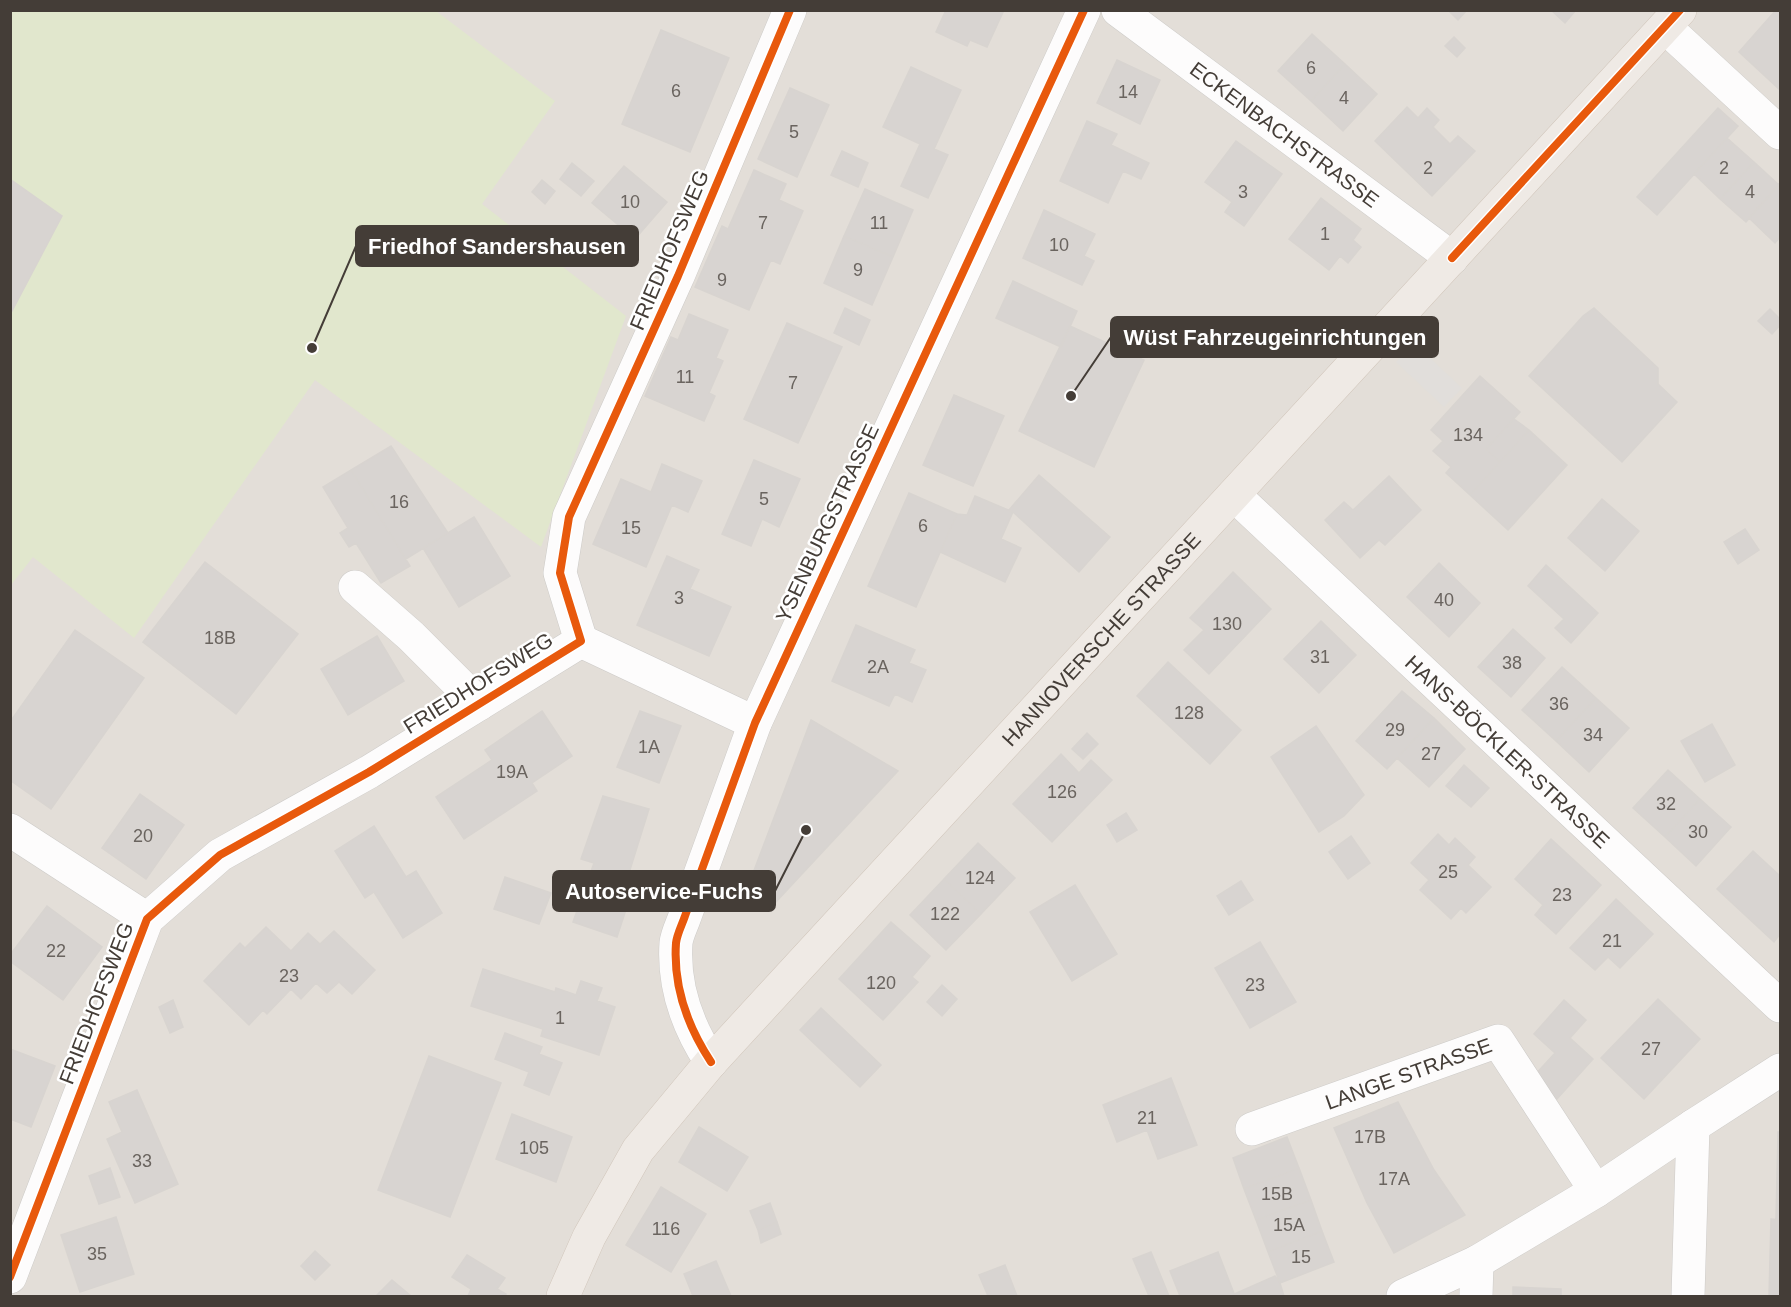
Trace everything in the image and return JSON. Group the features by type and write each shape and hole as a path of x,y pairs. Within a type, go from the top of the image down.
{"main road":[{"name":"HANNOVERSCHE STRASSE","path":"563,1296 589,1237 638,1150 711,1062 1672,19"}],"street":[{"name":"FRIEDHOFSWEG","path":"755,723 581,641 560,573 569,517 678,276 790,10"},
{"name":"YSENBURGSTRASSE","path":"711,1062 699,1044 683,1003 677,972 676,941 755,723 1084,10"},
{"name":"ECKENBACHSTRASSE","path":"1118,10 1452,258"},
{"path":"1672,19 1780,133"},
{"name":"HANS-BÖCKLER-STRASSE","path":"1234,495 1780,1006"},
{"path":"355,587 411,636 479,704"},
{"name":"FRIEDHOFSWEG","path":"10,1277 147,919 220,855 369,772 581,641"},
{"path":"10,830 147,919"},
{"name":"LANGE STRASSE","path":"1252,1129 1498,1041 1596,1191"},
{"path":"1403,1296 1477,1262 1596,1191 1780,1070"},
{"path":"1688,1296 1693,1126"},
{"path":"1476,1296 1477,1262"}],"shaded area":[{"path":"11,11 1780,11 1780,1296 11,1296"},
{"path":"1414,343 1462,388 1444,407 1396,362"}],"green space":[{"path":"11,11 436,11 555,101 482,204 626,316 541,547 315,380 134,638 33,557 11,585"}],"building":[{"path":"946,10 1004,10 987,47 970,40 967,46 936,32"},
{"path":"1448,10 1467,10 1458,20"},
{"path":"1551,10 1576,10 1565,23"},
{"path":"1776,10 1780,10 1780,90 1739,52"},
{"path":"661,30 729,58 690,152 622,124"},
{"path":"1312,34 1345,64 1311,101 1278,71"},
{"path":"1454,37 1465,48 1457,57 1445,46"},
{"path":"1117,60 1160,80 1140,124 1097,103"},
{"path":"1345,64 1377,94 1343,131 1311,101"},
{"path":"911,67 961,90 934,149 948,155 928,198 901,186 920,144 883,127"},
{"path":"790,88 829,105 797,177 758,159"},
{"path":"1407,107 1418,118 1427,108 1439,120 1433,127 1450,144 1458,136 1475,151 1432,196 1375,141"},
{"path":"1718,108 1738,126 1657,215 1637,197"},
{"path":"1087,121 1117,134 1111,145 1149,163 1141,179 1123,171 1108,203 1060,181"},
{"path":"1727,138 1754,162 1720,199 1694,174"},
{"path":"1236,141 1282,174 1244,226 1225,212 1232,202 1205,182"},
{"path":"842,151 868,163 858,187 831,175"},
{"path":"1754,162 1779,185 1746,222 1720,199"},
{"path":"572,163 594,181 581,196 560,179"},
{"path":"624,166 667,202 635,239 592,203"},
{"path":"754,170 786,184 779,200 803,211 780,264 771,260 749,310 695,287 722,226 728,229"},
{"path":"10,179 62,216 12,311 10,311"},
{"path":"542,180 555,191 545,204 532,192"},
{"path":"1780,183 1780,237 1775,243 1749,218"},
{"path":"865,189 913,210 893,257 844,236"},
{"path":"1321,198 1361,229 1353,240 1361,247 1348,263 1340,256 1329,270 1289,239"},
{"path":"1044,210 1095,234 1084,256 1094,261 1082,285 1023,258"},
{"path":"844,236 893,257 872,305 824,283"},
{"path":"1013,281 1077,311 1061,347 996,318"},
{"path":"845,308 870,320 859,345 834,333"},
{"path":"1594,308 1658,368 1658,384 1677,402 1622,462 1529,376 1583,316"},
{"path":"1770,309 1780,319 1780,325 1772,334 1758,321"},
{"path":"689,314 728,330 716,358 723,361 709,393 715,396 704,421 645,396 671,337 678,340"},
{"path":"787,323 842,347 798,443 744,419"},
{"path":"1070,326 1144,360 1094,467 1019,431"},
{"path":"1480,376 1520,412 1486,449 1500,462 1470,495 1446,473 1451,467 1433,451 1443,441 1431,430"},
{"path":"954,395 1004,416 973,486 923,465"},
{"path":"1514,419 1529,430 1500,462 1486,449"},
{"path":"1529,430 1567,465 1508,530 1470,495"},
{"path":"391,446 448,533 406,559 351,470"},
{"path":"754,460 800,479 779,527 762,519 751,546 722,534"},
{"path":"662,464 702,481 688,512 672,505 646,567 593,544 621,479 651,492"},
{"path":"351,470 410,566 381,583 356,543 349,547 340,533 348,528 323,487"},
{"path":"1039,475 1110,537 1079,572 1009,510"},
{"path":"1389,476 1421,510 1385,545 1379,540 1360,558 1325,520 1344,502 1353,510"},
{"path":"909,493 957,514 916,607 868,586"},
{"path":"975,496 1013,512 1001,539 1021,548 1005,582 940,552 957,514 967,515"},
{"path":"1602,499 1639,531 1605,571 1568,538"},
{"path":"474,517 510,576 459,607 423,548"},
{"path":"1745,529 1759,550 1738,564 1724,542"},
{"path":"667,556 699,570 690,589 731,607 709,656 637,625"},
{"path":"205,562 298,634 236,714 143,642"},
{"path":"1439,563 1480,603 1449,637 1407,597"},
{"path":"1546,565 1598,613 1571,643 1555,628 1564,619 1528,586"},
{"path":"1233,572 1271,609 1209,674 1184,650 1204,630 1190,618"},
{"path":"1321,621 1356,655 1319,693 1284,659"},
{"path":"856,625 915,650 909,663 926,670 912,702 895,694 889,706 832,681"},
{"path":"1513,629 1545,658 1511,697 1478,667"},
{"path":"75,630 144,678 51,809 10,780 10,722"},
{"path":"377,636 404,681 348,715 321,669"},
{"path":"1168,662 1241,730 1210,764 1137,696"},
{"path":"1562,667 1596,698 1556,741 1522,710"},
{"path":"1402,691 1434,718 1387,769 1356,741"},
{"path":"1596,698 1629,728 1589,772 1556,741"},
{"path":"542,711 572,756 532,783 537,791 464,839 436,797 492,760 485,750"},
{"path":"640,711 681,726 659,783 617,767"},
{"path":"1434,718 1465,749 1429,787 1397,758"},
{"path":"811,720 898,771 774,904 747,889"},
{"path":"1712,724 1735,765 1705,782 1681,741"},
{"path":"1316,726 1364,795 1344,816 1319,832 1271,757"},
{"path":"1087,733 1098,744 1083,759 1072,749"},
{"path":"1061,754 1079,773 1091,760 1112,780 1052,842 1013,804"},
{"path":"1464,765 1489,788 1471,807 1446,786"},
{"path":"1668,770 1700,799 1665,837 1633,808"},
{"path":"140,794 184,825 146,879 102,848"},
{"path":"603,796 649,809 629,873 637,876 617,937 573,922 594,863 581,859"},
{"path":"1700,799 1731,827 1696,866 1665,837"},
{"path":"1126,813 1137,830 1117,842 1107,825"},
{"path":"374,826 406,877 416,871 442,913 403,938 374,892 365,898 335,851"},
{"path":"1438,834 1449,845 1455,838 1475,857 1468,865 1491,887 1466,913 1461,908 1451,919 1420,890 1429,880 1411,863"},
{"path":"1351,836 1370,863 1348,879 1329,852"},
{"path":"1551,839 1601,885 1556,934 1535,915 1543,905 1515,879"},
{"path":"978,843 1015,878 981,914 944,879"},
{"path":"1753,851 1780,876 1780,934 1774,942 1717,889"},
{"path":"505,877 551,893 539,924 494,909"},
{"path":"944,879 981,914 946,950 910,915"},
{"path":"1241,881 1253,900 1229,915 1217,896"},
{"path":"1075,885 1117,954 1072,981 1030,912"},
{"path":"1616,899 1653,934 1620,968 1608,957 1595,970 1570,948"},
{"path":"47,906 102,947 63,1000 10,961 10,955"},
{"path":"891,922 930,956 912,977 918,982 883,1020 839,979"},
{"path":"266,927 291,951 308,933 320,944 334,931 375,970 352,994 339,982 327,993 316,983 301,999 291,989 267,1014 263,1010 249,1025 204,981 240,943 245,948"},
{"path":"1260,942 1296,1002 1250,1028 1215,968"},
{"path":"483,969 555,992 556,988 576,995 581,981 602,988 597,1001 615,1007 599,1055 541,1036 543,1029 471,1006"},
{"path":"942,985 957,999 942,1016 927,1002"},
{"path":"1658,999 1700,1039 1644,1099 1601,1058"},
{"path":"173,1000 183,1027 170,1033 159,1007"},
{"path":"1564,1000 1586,1020 1570,1038 1593,1059 1557,1099 1533,1077 1555,1053 1534,1034"},
{"path":"821,1008 881,1065 860,1087 800,1030"},
{"path":"505,1033 542,1047 539,1054 562,1063 549,1095 524,1085 529,1072 495,1059"},
{"path":"10,1049 55,1066 31,1127 10,1119"},
{"path":"429,1056 501,1083 450,1217 378,1190"},
{"path":"1171,1078 1197,1145 1158,1159 1147,1130 1117,1142 1103,1105"},
{"path":"137,1090 178,1184 135,1203 107,1139 122,1132 109,1102"},
{"path":"1398,1102 1434,1170 1465,1215 1394,1253 1367,1203 1334,1128"},
{"path":"512,1114 572,1137 556,1182 496,1159"},
{"path":"699,1127 748,1157 727,1191 679,1162"},
{"path":"1778,1132 1780,1132 1780,1220 1776,1220"},
{"path":"1287,1137 1299,1168 1244,1189 1233,1158"},
{"path":"110,1168 120,1197 99,1204 89,1176"},
{"path":"1299,1168 1311,1200 1256,1220 1244,1189"},
{"path":"661,1187 706,1214 671,1272 626,1245"},
{"path":"1311,1200 1322,1231 1268,1252 1256,1220"},
{"path":"770,1203 777,1222 758,1230 750,1211"},
{"path":"116,1217 134,1274 80,1292 61,1235"},
{"path":"1771,1219 1780,1220 1780,1296 1769,1296"},
{"path":"777,1222 781,1234 761,1243 758,1230"},
{"path":"1322,1231 1334,1262 1280,1283 1268,1252"},
{"path":"315,1251 330,1265 315,1280 301,1266"},
{"path":"1151,1252 1169,1296 1149,1296 1133,1259"},
{"path":"1218,1252 1235,1296 1180,1296 1170,1271"},
{"path":"467,1255 505,1278 497,1289 506,1294 505,1296 468,1296 471,1289 452,1277"},
{"path":"716,1261 731,1296 693,1296 684,1274"},
{"path":"1005,1265 1017,1296 988,1296 979,1275"},
{"path":"1275,1276 1284,1296 1235,1296 1234,1294"},
{"path":"392,1280 411,1296 376,1296"},
{"path":"1513,1287 1561,1289 1561,1296 1513,1296"}],"cycle path":[{"path":"10,1277 147,919 220,855 369,772 581,641 560,573 569,517 678,276 790,10"},
{"path":"711,1062 695,1035 684,1006 677,975 678,933 755,723 1084,10"},
{"path":"1452,258 1680,10"}],"place":[{"name":"Friedhof Sandershausen","path":"312,348"},
{"name":"Wüst Fahrzeugeinrichtungen","path":"1071,396"},
{"name":"Autoservice-Fuchs","path":"806,830"}]}
